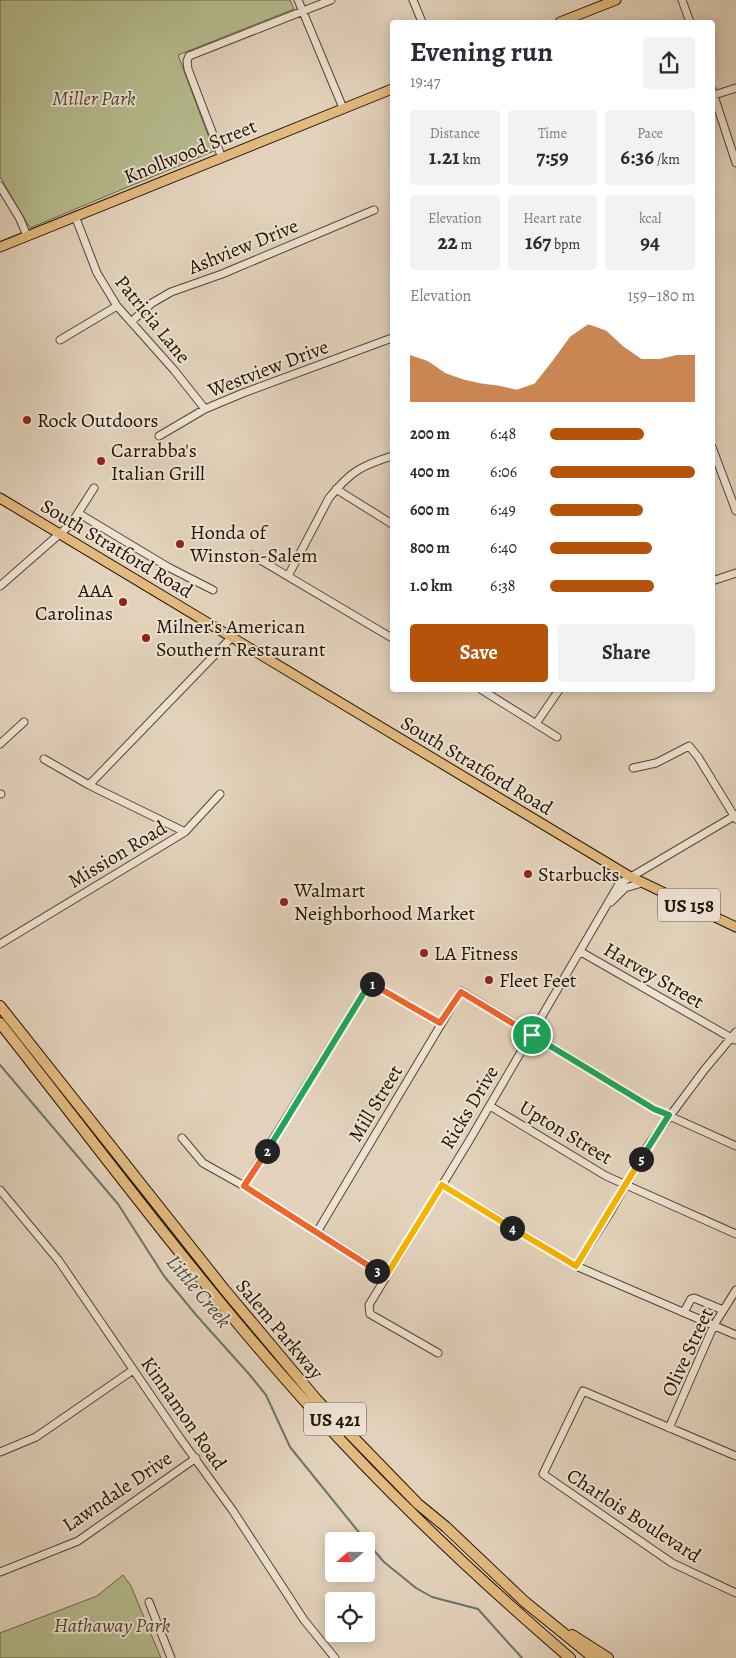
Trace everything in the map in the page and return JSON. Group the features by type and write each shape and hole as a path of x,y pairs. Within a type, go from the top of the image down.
{"highway":[{"name":"Salem Parkway","path":"0,1006 224,1289 306,1386 418,1504 446,1527 525,1602 594,1658"},
{"name":"Salem Parkway","path":"0,1022 215,1296 304,1400 436,1538 570,1658"},
{"path":"559,1630 584,1640 608,1658"}],"main road":[{"path":"565,20 616,0"},
{"name":"Knollwood Street","path":"0,247 390,90"},
{"name":"South Stratford Road","path":"0,498 629,876 736,927"}],"street":[{"path":"298,0 343,108"},
{"path":"222,158 187,61 189,56 331,0"},
{"path":"413,0 421,20"},
{"path":"682,0 689,20"},
{"path":"715,93 736,88"},
{"path":"715,99 736,163"},
{"path":"0,186 20,219 27,236"},
{"name":"Ashview Drive","path":"131,322 152,303 171,292 222,274 374,210"},
{"name":"Patricia Lane","path":"75,216 97,273 117,306 174,370 205,409"},
{"path":"60,340 117,306"},
{"name":"Westview Drive","path":"159,436 205,409 243,393 390,339"},
{"path":"715,455 736,511"},
{"path":"288,576 329,498 336,489 359,467 390,457"},
{"path":"0,586 71,524 94,488"},
{"path":"336,489 390,523"},
{"path":"78,513 168,567 213,590"},
{"path":"252,555 390,637"},
{"path":"715,580 736,573"},
{"path":"89,784 232,637"},
{"path":"485,692 537,722 558,737"},
{"path":"537,722 558,692"},
{"path":"0,744 24,722"},
{"path":"633,768 656,763 689,746 698,757 735,817"},
{"name":"Mission Road","path":"44,759 89,784 185,832"},
{"path":"185,832 220,794"},
{"name":"Ricks Drive","path":"438,1353 370,1314 369,1306 490,1106 619,884 629,876 735,817"},
{"name":"Mission Road","path":"0,944 185,832"},
{"name":"Ricks Drive","path":"610,902 626,888 642,883"},
{"name":"Harvey Street","path":"581,952 735,1037"},
{"path":"244,1186 370,983 440,1023"},
{"name":"Mill Street","path":"316,1232 425,1053 440,1023 461,992 532,1035"},
{"path":"532,1035 654,1109 736,1146"},
{"path":"576,1266 649,1144 669,1115 705,1069 735,1037"},
{"name":"Upton Street","path":"490,1106 588,1166 625,1186 736,1234"},
{"path":"182,1138 203,1163 244,1186 386,1276"},
{"path":"442,1185 576,1266 736,1335"},
{"name":"Kinnamon Road","path":"0,1190 59,1261 260,1551 304,1620 334,1658"},
{"name":"Olive Street","path":"669,1428 714,1325 736,1290"},
{"path":"684,1312 691,1299 694,1298 723,1310"},
{"path":"0,1452 36,1437 133,1370"},
{"name":"Charlois Boulevard","path":"669,1428 583,1391 543,1474 672,1563 736,1593"},
{"path":"669,1428 736,1456"},
{"name":"Lawndale Drive","path":"0,1572 78,1541 196,1458"},
{"path":"149,1602 171,1658"}],"green space":[{"name":"Miller Park","path":"0,0 290,0 294,9 178,55 214,151 30,228 0,177"},
{"name":"Hathaway Park","path":"123,1575 131,1586 161,1658 0,1658 0,1633 97,1596"}],"waterway":[{"name":"Little Creek","path":"0,1065 118,1204 164,1276 266,1395 290,1447 359,1532"},
{"name":"Little Creek","path":"375,1552 384,1562 416,1588 432,1597 478,1609 522,1658"}],"place":[{"name":"Rock Outdoors","path":"27,420"},
{"name":"Carrabba's Italian Grill","path":"101,461"},
{"name":"Honda of Winston-Salem","path":"180,544"},
{"name":"AAA Carolinas","path":"123,602"},
{"name":"Milner's American Southern Restaurant","path":"146,638"},
{"name":"Starbucks","path":"528,874"},
{"name":"Walmart Neighborhood Market","path":"284,902"},
{"name":"LA Fitness","path":"424,953"},
{"name":"Fleet Feet","path":"489,980"}],"route":[{"path":"370,983 440,1023 461,992 532,1035 654,1109 669,1115 649,1144 611,1212 576,1266 540,1246 442,1185 386,1276 244,1186 251,1178 370,983"}]}
